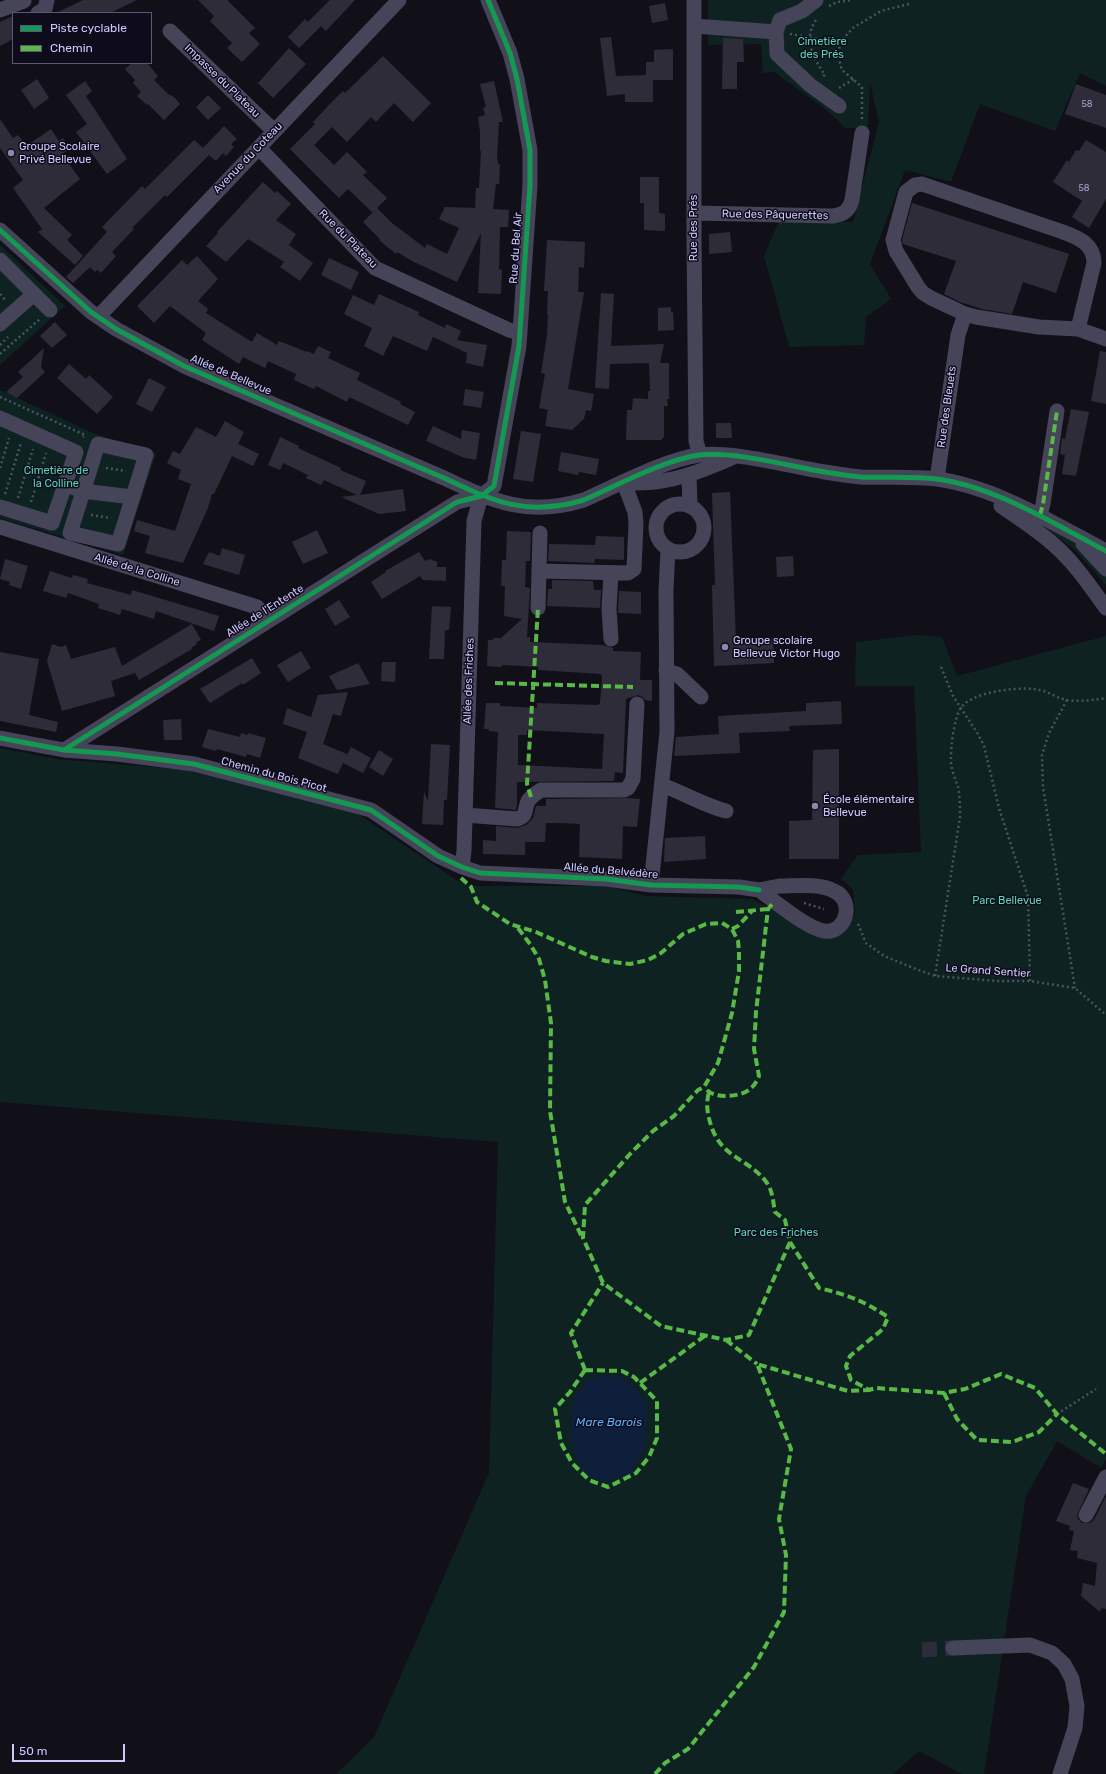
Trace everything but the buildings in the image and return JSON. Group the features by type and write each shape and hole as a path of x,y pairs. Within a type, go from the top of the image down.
{"street":[{"path":"0,10 24,0 26,8 32,12"},
{"name":"Avenue du Coteau","path":"98,317 399,0"},
{"name":"Rue du Bel Air","path":"481,496 494,486 520,333 530,185 530,150 517,79 510,53 488,0"},
{"name":"Rue des Prés","path":"694,0 696,441 700,455"},
{"path":"821,7 802,11 780,20 776,32 777,54 810,85 839,106"},
{"path":"694,26 776,32"},
{"name":"Impasse du Plateau","path":"170,31 274,131"},
{"name":"Rue des Pâquerettes","path":"694,213 833,216 843,214 850,207 852,200 862,133"},
{"name":"Rue du Plateau","path":"259,148 375,268 509,330 520,333"},
{"path":"1078,329 1094,264 1094,256 1087,244 1081,239 922,184 915,185 906,192 894,234 893,245 918,287 924,293 931,298 965,314 996,322 1026,326 1078,329 1106,339"},
{"name":"Allée de Bellevue","path":"0,230 98,317 116,329 184,366 444,478 481,496 500,502 530,508 545,508 584,500 666,464 700,455 734,457 848,476 937,479 971,488"},
{"path":"0,260 50,310"},
{"path":"0,324 34,294"},
{"name":"Rue des Bleuets","path":"937,479 958,335 965,314"},
{"path":"1040,515 1057,411"},
{"path":"10,510 52,523 76,452 18,426"},
{"path":"98,444 146,455 118,544 70,533 91,466 98,444"},
{"path":"539,571 628,573 634,569 636,524 635,512 624,483 655,482 689,474 710,468 734,457"},
{"path":"689,474 690,506"},
{"path":"65,485 83,491 132,497"},
{"path":"971,488 1002,498 1040,515 1070,533 1106,551"},
{"path":"971,488 1027,523 1061,542 1078,557 1106,593"},
{"name":"Allée de l'Entente","path":"64,750 457,502 481,496"},
{"name":"Allée des Friches","path":"462,867 474,521 481,496"},
{"path":"682,504 690,506 696,510 703,519 704,530 701,541 691,550 679,552 668,549 662,544 658,536 656,526 659,516 666,509 674,505 682,504"},
{"path":"1027,523 1054,544 1070,561 1106,608"},
{"name":"Allée de la Colline","path":"0,527 258,607 270,620"},
{"path":"538,608 540,533"},
{"path":"1070,533 1091,552 1106,569"},
{"path":"651,885 667,732 666,591 668,549"},
{"path":"611,573 609,609 611,639"},
{"path":"666,671 677,674 701,697"},
{"path":"465,815 517,819 524,815 527,803 531,797 541,790 620,791 628,788 633,779 637,704"},
{"name":"Chemin du Bois Picot","path":"0,738 64,750 117,754 194,764 372,810 438,856 462,867"},
{"path":"662,786 678,791 703,804 726,811"},
{"name":"Allée du Belvédère","path":"462,867 480,873 606,879 651,885 739,887 759,890 805,922 825,931 838,927 846,917 847,906 836,891 829,889 786,886 768,887 759,890"},
{"path":"1086,1515 1106,1477"},
{"path":"954,1648 1030,1645 1052,1653 1064,1664 1072,1678 1077,1706 1075,1728 1060,1774"}],"path":[{"path":"810,85 825,75 812,55 809,36 812,25 821,7 837,2 853,0"},
{"path":"862,133 862,87 842,70 839,60 842,40 853,28 881,11 909,4"},
{"path":"809,36 841,43"},
{"path":"837,90 854,79"},
{"path":"0,354 50,310"},
{"path":"0,397 84,435 76,452"},
{"path":"0,468 18,426"},
{"path":"10,510 18,426"},
{"path":"10,510 18,426"},
{"path":"10,510 18,426"},
{"path":"91,466 140,474"},
{"path":"76,512 125,521"},
{"path":"941,667 953,696 978,734 984,746 1000,808 1028,897 1030,981"},
{"path":"935,976 960,818 960,799 951,759 954,732 961,709 966,702 972,699 1003,690 1021,688 1036,689 1067,700 1106,698"},
{"path":"1067,700 1049,733 1042,755 1043,787 1075,988 1106,1015"},
{"path":"1057,1414 1096,1389"}],"green space":[{"name":"Cimetière des Prés","path":"1106,0 1106,86 1080,73 1055,131 980,104 951,182 905,170 870,264 891,299 866,317 864,345 789,347 764,256 779,221 853,222 879,122 870,83 868,128 845,128 829,112 775,72 763,73 761,44 708,45 708,1"},
{"path":"0,245 65,306 0,365"},
{"name":"Cimetière de la Colline","path":"0,390 93,433 156,454 123,555 0,518"},
{"path":"1022,515 1057,531 1081,548 1106,574 1106,585 1073,548 1046,529"},
{"name":"Parc des Friches","path":"917,635 942,637 957,676 1106,636 1106,1460 1101,1468 1057,1441 1026,1496 984,1774 962,1774 919,1751 893,1774 336,1774 374,1737 489,1473 498,1142 0,1102 0,748 57,759 188,770 358,814 456,880 477,886 604,886 647,896 752,899 776,911 802,929 823,939 843,934 855,913 853,889 841,879 858,855 921,852 914,686 855,686 856,642"}],"water":[{"name":"Mare Barois","path":"604,1375 624,1378 639,1392 647,1405 647,1425 643,1450 630,1476 602,1481 583,1473 574,1450 570,1432 572,1403 586,1381"}],"tunnel":[{"path":"922,1650 953,1648"}],"marked path":[{"path":"1040,515 1057,411"},
{"path":"531,797 527,784 538,608"},
{"path":"495,683 633,687"},
{"path":"461,878 471,887 477,902 510,924 536,932 592,957 606,961 630,964 648,960 661,953 683,934 706,924 722,923 732,929 738,941 739,971 732,1013 718,1063 704,1087 698,1090 674,1116 653,1131 630,1154 585,1205 583,1238 603,1283 661,1326 726,1340 749,1335 790,1242 785,1220 775,1212 772,1193 767,1183 760,1174 727,1151 715,1134 710,1122 708,1111 707,1100 709,1092"},
{"path":"707,1090 711,1093 722,1096 741,1094 751,1088 759,1076 754,1049 756,1012 768,909 774,902"},
{"path":"736,912 768,909"},
{"path":"732,929 738,926 752,911"},
{"path":"518,928 539,959 545,980 551,1023 550,1111 565,1202 582,1237"},
{"path":"790,1242 819,1288 855,1299 888,1317 883,1329 850,1356 846,1366 851,1380 869,1390 876,1388 944,1393 965,1389 1001,1374 1035,1388 1057,1414 1106,1454"},
{"path":"585,1370 571,1333 603,1283"},
{"path":"640,1383 706,1335"},
{"path":"726,1340 757,1364"},
{"path":"655,1774 665,1763 688,1749 754,1667 784,1612 786,1555 779,1519 791,1449 757,1364 848,1391 869,1390"},
{"path":"585,1370 622,1371 634,1377 657,1401 657,1438 649,1457 636,1473 608,1487 589,1480 572,1463 561,1443 555,1409 570,1392 585,1370"},
{"path":"944,1393 957,1419 977,1440 1012,1442 1039,1432 1057,1414"}],"cycle path":[{"path":"64,750 457,502 481,496 494,486 519,346 530,185 530,150 517,79 510,53 488,0"},
{"path":"0,230 91,312 116,329 184,366 496,500 528,507 564,505 584,500 656,467 671,462 699,455 729,455 852,476 928,478 959,483 1003,498 1045,518 1106,551"},
{"path":"0,738 64,750 117,754 194,764 371,810 438,856 480,873 606,879 651,885 739,887 759,890"}],"place":[{"name":"Groupe Scolaire Privé Bellevue","path":"11,153"},
{"name":"Groupe scolaire Bellevue Victor Hugo","path":"725,647"},
{"name":"École élémentaire Bellevue","path":"815,806"}],"park label":[{"name":"Parc Bellevue","path":"1007,901"}]}
